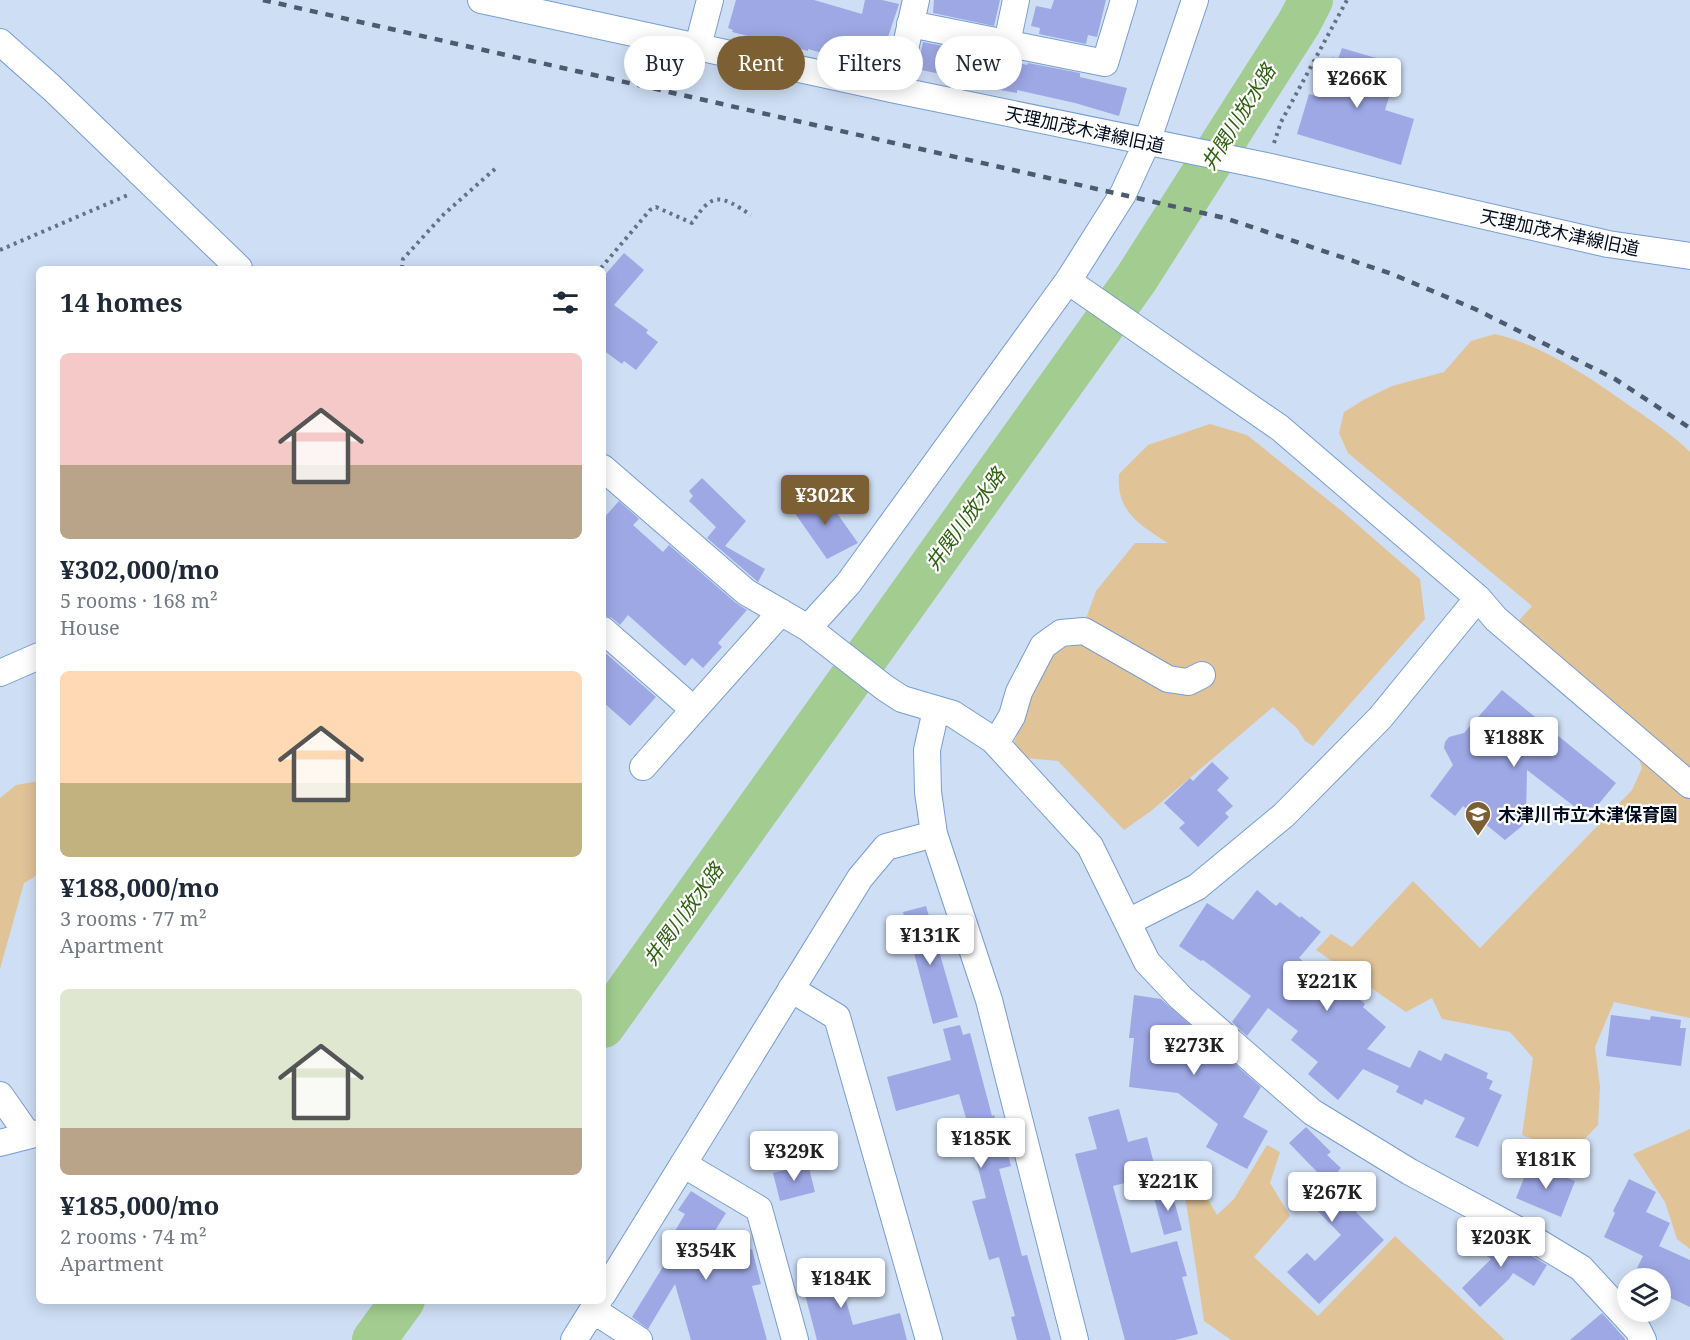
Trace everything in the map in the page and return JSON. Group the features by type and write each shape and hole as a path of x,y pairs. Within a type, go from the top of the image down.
{"street":[{"name":"天理加茂木津線旧道","path":"481,0 651,36"},
{"path":"701,36 710,0"},
{"path":"1009,36 1017,0"},
{"path":"1022,46 1105,63 1124,0"},
{"path":"817,636 848,584 1072,284 1123,194 1147,142 1195,0"},
{"path":"908,36 913,12 986,36"},
{"path":"0,42 52,88 237,266"},
{"name":"天理加茂木津線旧道","path":"705,48 817,72"},
{"name":"天理加茂木津線旧道","path":"896,90 1260,165 1608,244 1690,256"},
{"path":"1072,284 1280,428 1478,598 1496,619 1690,785"},
{"path":"608,482 746,591 817,636 885,688 902,699 953,714 996,743 1090,846 1147,962 1181,998 1312,1112 1410,1172 1521,1231 1581,1268 1638,1330 1643,1340"},
{"path":"1128,922 1197,887 1284,815 1380,718 1478,598"},
{"path":"643,767 781,612"},
{"path":"996,743 1012,716 1019,692 1043,646 1061,633 1084,631 1168,679 1188,682 1202,675"},
{"path":"606,633 693,710"},
{"path":"0,673 36,657"},
{"path":"936,710 927,750 928,792 934,834 989,1000 1075,1340"},
{"path":"606,1288 860,878 886,847 934,834"},
{"path":"791,989 837,1017 929,1340"},
{"path":"0,1095 34,1134 0,1143"},
{"path":"683,1164 759,1209 795,1340"},
{"path":"574,1340 596,1304"},
{"path":"601,1304 639,1340"}],"path":[{"path":"1260,165 1347,0"},
{"path":"402,266 404,259 444,214 496,168"},
{"path":"0,250 153,184"},
{"path":"603,266 650,210 656,207 692,223 708,201 716,199 736,205 751,215"}],"shaded area":[{"path":"1495,334 1532,346 1568,365 1604,387 1690,452 1690,1018 1614,1002 1595,1047 1600,1087 1598,1125 1571,1153 1522,1135 1533,1058 1510,1032 1442,1019 1432,998 1406,1012 1316,950 1331,934 1352,947 1413,881 1480,948 1632,790 1642,768 1638,756 1501,641 1532,606 1348,453 1339,433 1344,412 1392,386 1444,372 1471,341"},
{"path":"1210,424 1247,435 1343,512 1420,579 1425,619 1313,746 1305,741 1297,728 1273,707 1151,811 1124,830 1058,761 1026,758 1014,745 1029,686 1056,653 1083,627 1096,591 1135,543 1168,543 1139,523 1126,508 1121,498 1119,474 1148,445"},
{"path":"36,782 36,876 24,883 0,969 0,798 16,785"},
{"path":"1690,1129 1690,1249 1677,1239 1665,1202 1633,1154"},
{"path":"1267,1145 1280,1152 1270,1183 1290,1216 1254,1257 1318,1316 1395,1236 1505,1340 1231,1340 1204,1321 1182,1176 1199,1184 1217,1215 1234,1199"}],"building":[{"path":"736,0 814,0 862,14 865,0 882,0 899,4 888,36 817,36 817,52 805,50 805,36 748,36 732,32 733,30 728,28"},
{"path":"934,0 1000,0 994,26 933,13"},
{"path":"1054,0 1106,0 1097,37 1088,35 1086,44 1039,34 1040,28 1031,26 1036,6 1051,9"},
{"path":"923,42 935,44 935,73 923,70"},
{"path":"1342,48 1399,65 1385,110 1414,119 1401,165 1297,134 1309,94 1316,96 1324,68 1329,69 1332,57 1338,59"},
{"path":"1022,64 1080,73 1080,77 1127,88 1119,116 1017,90 1022,90"},
{"path":"1001,90 1017,90 1017,93"},
{"path":"624,253 644,270 614,305 648,330 646,333 658,342 636,370 624,361 622,364 606,352 606,274"},
{"path":"702,478 746,521 725,546 765,569 758,582 707,538 716,527 689,501 693,496 689,491"},
{"path":"822,492 858,543 827,559 794,512"},
{"path":"619,501 639,519 633,525 663,552 669,545 747,610 718,643 722,647 703,668 692,658 685,666 628,615 620,625 606,616 606,516"},
{"path":"606,654 656,697 630,726 606,705"},
{"path":"1502,690 1616,783 1588,817 1527,770 1526,816 1522,826 1505,840 1463,806 1455,816 1430,796 1453,765 1444,748 1445,742 1449,737 1464,733"},
{"path":"1212,762 1229,778 1217,790 1233,806 1225,813 1229,817 1198,847 1179,828 1185,823 1164,803 1190,778 1193,781"},
{"path":"1257,890 1276,906 1280,902 1321,932 1299,958 1332,983 1336,978 1365,1004 1363,1007 1386,1027 1367,1049 1410,1068 1419,1050 1441,1061 1445,1053 1488,1073 1486,1078 1493,1081 1489,1089 1502,1095 1478,1147 1455,1137 1465,1118 1425,1099 1422,1105 1396,1092 1399,1086 1363,1069 1338,1100 1308,1074 1318,1062 1291,1040 1298,1031 1268,1008 1247,1036 1232,1022 1251,996 1203,960 1201,961 1179,946 1207,903 1233,920"},
{"path":"926,906 958,1017 933,1024 903,912"},
{"path":"1134,995 1161,999 1261,1087 1243,1117 1268,1131 1247,1169 1206,1147 1218,1124 1178,1093 1129,1087 1134,1038 1129,1038"},
{"path":"1611,1015 1650,1020 1651,1016 1681,1020 1680,1028 1686,1028 1681,1066 1606,1056"},
{"path":"960,1025 963,1035 970,1033 992,1116 994,1115 1003,1149 1006,1148 1011,1166 999,1169 1022,1256 1027,1255 1051,1340 1017,1340 1011,1317 1015,1316 999,1257 989,1260 972,1201 986,1198 975,1156 977,1156 959,1094 896,1111 887,1077 951,1060 943,1029"},
{"path":"1119,1109 1128,1142 1147,1137 1157,1175 1113,1186 1131,1253 1177,1241 1187,1276 1182,1277 1198,1334 1175,1340 1125,1340 1075,1154 1097,1149 1088,1117"},
{"path":"1306,1127 1331,1152 1327,1155 1341,1168 1338,1171 1363,1196 1354,1205 1359,1209 1356,1212 1384,1240 1319,1304 1287,1272 1307,1253 1315,1261 1341,1235 1303,1196 1322,1177 1289,1143"},
{"path":"1530,1163 1575,1181 1561,1217 1516,1198"},
{"path":"808,1164 815,1192 780,1201 773,1173"},
{"path":"1629,1179 1656,1192 1646,1212 1670,1223 1659,1246 1690,1260 1690,1307 1671,1298 1671,1268 1637,1268 1643,1256 1604,1237 1615,1213 1613,1211"},
{"path":"1171,1189 1182,1230 1164,1235 1153,1194"},
{"path":"691,1191 726,1213 695,1263 752,1249 761,1284 752,1286 767,1340 691,1340 675,1284 648,1329 632,1317 669,1257 662,1253 685,1214 678,1210"},
{"path":"1486,1230 1547,1265 1534,1286 1513,1273 1480,1307 1462,1288 1491,1259 1475,1248"},
{"path":"834,1258 853,1325 900,1313 907,1340 817,1340 798,1268"},
{"path":"1602,1313 1626,1340 1570,1340"}],"waterway":[{"name":"井関川放水路","path":"606,1022 1136,279 1299,23 1311,0"},
{"name":"井関川放水路","path":"374,1340 400,1304"}],"railway":[{"path":"263,0 1225,218 1392,274 1475,309 1615,379 1690,428"}],"place":[{"name":"木津川市立木津保育園","path":"1478,837"}]}
